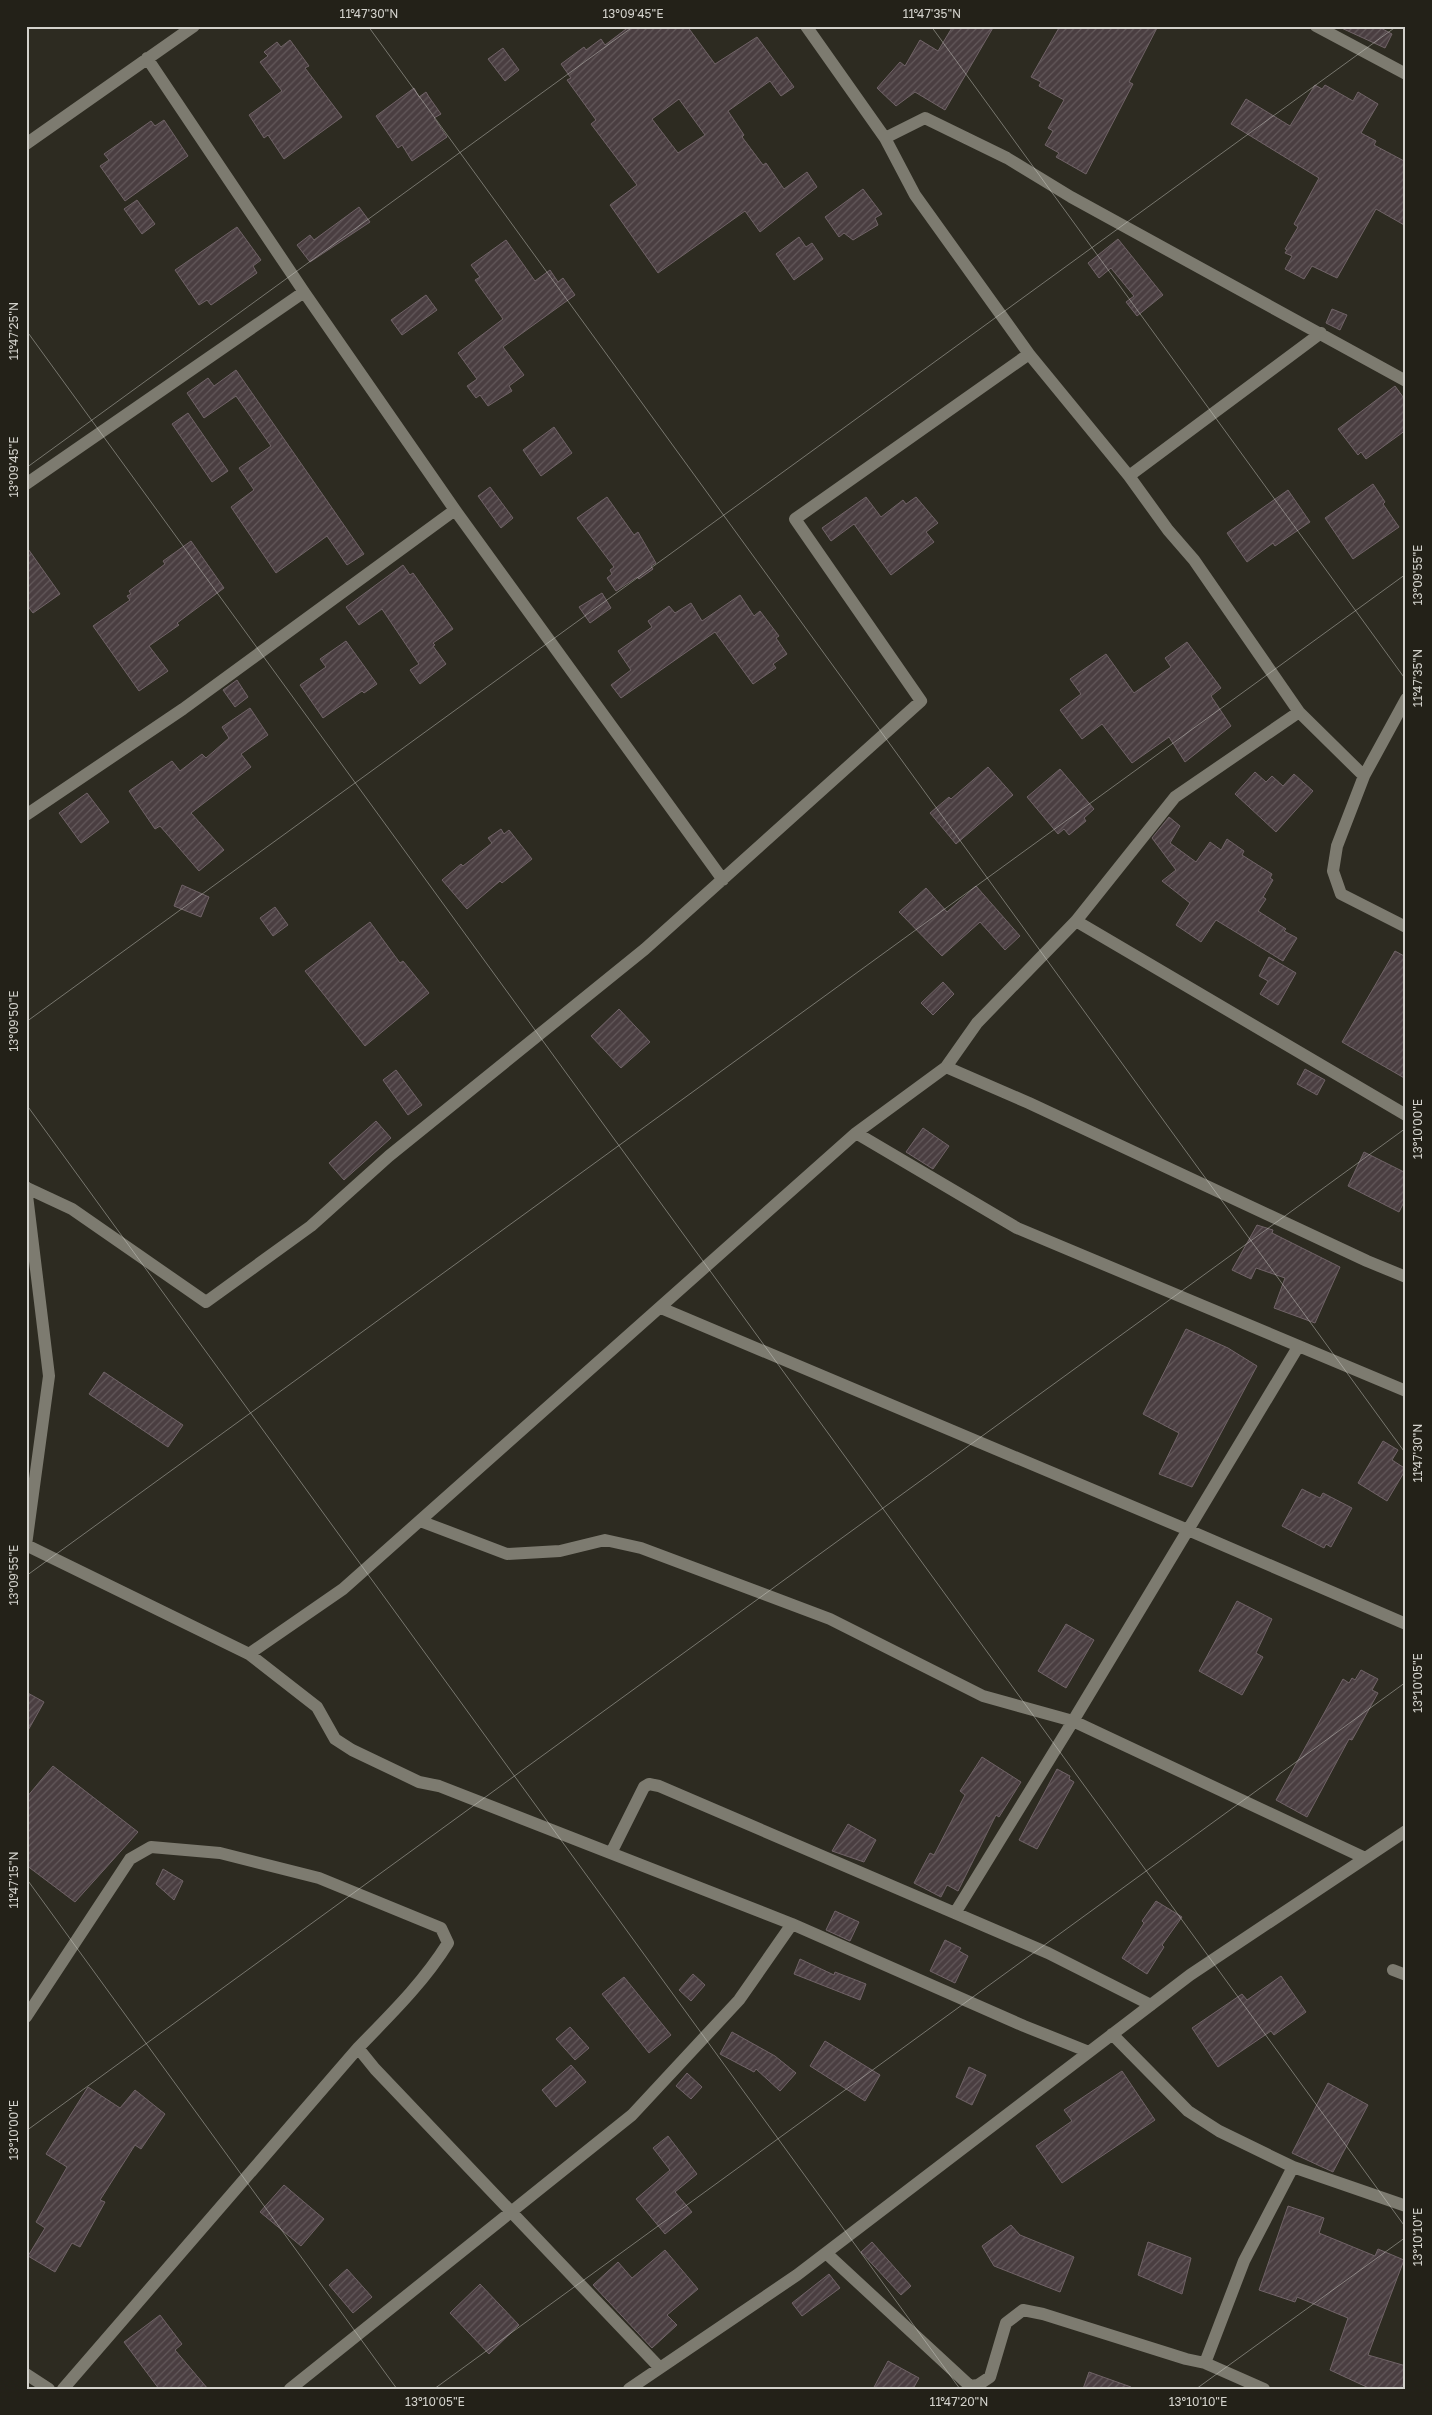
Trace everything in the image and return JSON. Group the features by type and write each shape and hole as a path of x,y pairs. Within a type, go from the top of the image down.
{"street":[{"path":"26,144 194,26"},
{"path":"806,26 885,138 915,195 1029,354 1129,476 1168,530 1194,560 1299,712 1364,776"},
{"path":"1316,26 1406,74"},
{"path":"147,58 304,292 455,510 723,880"},
{"path":"885,138 925,118 1007,158 1071,197 1406,381"},
{"path":"26,484 304,292"},
{"path":"1129,476 1321,333"},
{"path":"27,1188 72,1209 206,1302 311,1226 389,1156 646,949 921,701 795,519 1029,354"},
{"path":"26,815 183,709 455,510"},
{"path":"1406,699 1364,776 1337,846 1333,871 1341,894 1406,926"},
{"path":"249,1654 343,1589 856,1133 946,1067 977,1023 1076,921 1175,797 1299,712"},
{"path":"1076,921 1406,1115"},
{"path":"946,1067 1029,1103 1367,1261 1406,1277"},
{"path":"856,1133 1017,1228 1406,1391"},
{"path":"27,1188 49,1376 26,1545 249,1654 317,1707 335,1739 352,1750 419,1782 439,1786 792,1924 1024,2026 1089,2052"},
{"path":"661,1308 1406,1624"},
{"path":"955,1913 1298,1347"},
{"path":"420,1521 507,1554 560,1551 605,1540 641,1548 830,1619 983,1696 1073,1721 1365,1858"},
{"path":"611,1854 644,1787 649,1784 660,1786 1048,1953 1151,2005"},
{"path":"629,2389 797,2276 1190,1975 1406,1831"},
{"path":"26,2017 130,1859 151,1847 220,1853 319,1878 441,1928 448,1943 411,1995 358,2048 63,2389"},
{"path":"290,2389 632,2116 739,2000 792,1924"},
{"path":"1393,1970 1406,1974"},
{"path":"1112,2034 1188,2111 1219,2131 1293,2167 1406,2206"},
{"path":"358,2048 375,2069 660,2368"},
{"path":"1204,2363 1244,2261 1293,2167"},
{"path":"826,2253 969,2387 978,2385 990,2377 1006,2323 1023,2310 1043,2314 1204,2363 1264,2389"},
{"path":"26,2374 49,2389"}],"building":[{"path":"630,26 687,26 715,64 757,37 794,87 781,96 770,81 728,111 744,135 742,137 763,165 766,163 784,189 807,172 817,187 760,232 745,211 658,273 610,205 637,185 591,124 596,120 567,80 571,78 561,64 584,47 586,50 601,39 605,45","holes":["679,99 705,135 678,153 652,119"]},
{"path":"953,26 994,26 945,110 915,92 896,106 877,88 900,62 905,66 920,40 938,51"},
{"path":"1060,26 1158,26 1129,82 1133,84 1086,174 1056,157 1059,153 1045,145 1053,131 1048,128 1064,100 1039,86 1041,82 1031,77"},
{"path":"1337,26 1377,26 1392,34 1385,48"},
{"path":"290,40 309,66 305,68 342,117 284,159 268,135 264,138 249,115 282,91 260,62 268,56 264,52 277,42 281,47"},
{"path":"503,48 519,70 505,81 488,59"},
{"path":"1315,85 1322,89 1325,85 1353,101 1358,92 1378,104 1361,133 1376,141 1374,145 1406,162 1406,226 1376,209 1337,278 1312,266 1304,279 1285,269 1292,256 1285,253 1287,250 1285,249 1298,227 1294,224 1319,178 1231,124 1246,99 1290,126"},
{"path":"414,88 419,97 426,92 441,114 434,118 447,137 412,161 402,145 398,148 376,116"},
{"path":"164,120 188,156 125,201 100,166 109,160 104,154 151,121 155,126"},
{"path":"863,189 882,214 875,218 878,225 853,240 844,233 839,237 825,217"},
{"path":"137,200 155,224 142,234 124,209"},
{"path":"359,207 370,222 310,262 297,245 310,235 314,240"},
{"path":"237,227 261,260 253,266 257,273 211,305 207,300 199,305 175,270"},
{"path":"799,237 806,247 812,243 823,259 794,280 776,254"},
{"path":"1118,239 1163,295 1137,316 1126,302 1134,296 1111,268 1099,278 1088,263"},
{"path":"506,240 535,281 550,270 558,282 563,278 575,295 503,347 524,375 509,386 512,391 488,406 480,395 476,398 467,386 477,379 458,353 503,319 475,280 480,277 471,265"},
{"path":"426,295 437,310 402,335 391,320"},
{"path":"1332,309 1347,315 1340,330 1326,323"},
{"path":"236,370 364,554 347,565 327,536 276,573 231,507 254,490 239,468 271,446 236,396 204,418 187,393 208,378 214,386"},
{"path":"1395,386 1406,401 1406,430 1366,459 1361,452 1358,455 1338,429"},
{"path":"188,413 228,471 212,482 172,424"},
{"path":"554,427 572,453 541,476 523,450"},
{"path":"1373,484 1385,502 1383,504 1399,527 1353,559 1325,518"},
{"path":"490,487 513,518 501,528 478,496"},
{"path":"1288,490 1310,522 1275,546 1273,543 1247,562 1227,533"},
{"path":"607,497 634,535 638,532 656,563 651,566 653,569 639,579 637,577 616,591 607,578 612,574 610,570 614,567 577,518"},
{"path":"866,497 881,517 903,500 906,504 916,497 938,523 926,532 934,542 891,575 854,524 831,541 822,528"},
{"path":"191,541 224,588 177,623 179,625 149,646 168,671 139,691 93,626 130,600 127,596 131,594 129,591 165,564 163,561"},
{"path":"26,546 60,594 33,613 26,604"},
{"path":"403,565 410,575 413,573 453,629 433,643 435,645 433,646 446,664 420,684 410,670 419,664 382,609 359,625 346,607"},
{"path":"602,593 611,608 590,623 579,607"},
{"path":"740,595 754,616 760,611 779,636 776,638 787,654 773,664 776,668 753,684 715,632 621,698 611,685 631,670 618,651 652,627 648,621 669,606 675,613 691,603 702,621"},
{"path":"346,641 377,684 364,693 362,691 323,718 300,685 326,667 320,659"},
{"path":"1187,642 1221,688 1211,696 1231,726 1185,762 1169,737 1132,763 1102,724 1082,739 1060,710 1081,694 1070,679 1106,654 1134,693 1171,667 1165,658"},
{"path":"237,680 248,697 235,707 223,690"},
{"path":"250,708 268,735 241,754 251,767 191,813 224,850 199,871 160,826 155,829 129,791 172,761 180,771 202,754 206,758 229,738 222,727"},
{"path":"988,767 1013,795 956,844 930,813 949,797 951,799"},
{"path":"1060,769 1094,809 1084,818 1086,821 1069,835 1064,829 1058,834 1027,797"},
{"path":"1255,772 1266,782 1272,776 1283,786 1294,774 1313,791 1276,832 1235,794"},
{"path":"87,793 109,822 81,843 59,813"},
{"path":"1169,817 1180,826 1170,843 1196,862 1210,842 1221,850 1227,839 1244,851 1242,855 1272,874 1270,878 1273,880 1263,897 1266,899 1258,911 1286,929 1284,931 1297,938 1283,961 1216,920 1201,942 1176,925 1190,903 1162,881 1176,870 1152,838"},
{"path":"501,829 504,834 509,830 532,859 502,883 500,881 467,909 442,880 461,864 463,866 492,843 488,838"},
{"path":"182,885 209,897 201,917 174,906"},
{"path":"976,886 1020,936 1005,950 980,922 942,956 899,912 926,888 947,912"},
{"path":"275,907 288,925 273,936 260,918"},
{"path":"370,922 400,963 403,961 429,993 365,1046 305,971"},
{"path":"1395,951 1406,957 1406,1079 1342,1042"},
{"path":"1269,957 1296,973 1278,1005 1260,994 1268,981 1259,976"},
{"path":"943,982 954,994 933,1015 921,1003"},
{"path":"619,1009 650,1042 621,1068 591,1036"},
{"path":"1305,1069 1325,1080 1317,1095 1297,1084"},
{"path":"396,1070 422,1105 408,1115 383,1080"},
{"path":"376,1121 391,1138 344,1180 329,1163"},
{"path":"923,1128 949,1146 933,1169 906,1152"},
{"path":"1364,1152 1406,1173 1406,1198 1399,1212 1348,1186"},
{"path":"1257,1225 1273,1230 1272,1233 1340,1267 1315,1323 1274,1308 1285,1278 1256,1268 1251,1279 1232,1270"},
{"path":"1186,1329 1228,1348 1257,1366 1192,1487 1159,1474 1179,1433 1143,1414"},
{"path":"104,1372 183,1425 168,1447 89,1394"},
{"path":"1383,1441 1398,1450 1392,1460 1406,1469 1387,1501 1358,1483"},
{"path":"1302,1489 1320,1498 1323,1493 1352,1508 1331,1547 1326,1544 1324,1548 1282,1526"},
{"path":"1237,1601 1272,1619 1256,1653 1263,1657 1242,1695 1199,1671"},
{"path":"1066,1624 1094,1640 1066,1688 1038,1671"},
{"path":"1361,1670 1378,1679 1372,1690 1378,1693 1352,1740 1349,1739 1307,1817 1276,1800 1343,1679 1349,1683 1352,1678 1355,1680"},
{"path":"26,1692 44,1702 26,1734"},
{"path":"982,1757 1021,1782 999,1817 996,1815 958,1891 947,1885 941,1897 914,1883 930,1853 934,1855 965,1795 960,1791"},
{"path":"53,1766 138,1832 75,1902 26,1865 26,1798"},
{"path":"1057,1769 1070,1776 1069,1779 1074,1782 1037,1849 1019,1840"},
{"path":"848,1824 876,1840 864,1862 832,1851"},
{"path":"163,1869 183,1881 174,1900 156,1884"},
{"path":"1156,1901 1182,1917 1162,1945 1164,1947 1147,1974 1122,1958 1144,1923 1142,1921"},
{"path":"835,1911 859,1922 850,1941 826,1930"},
{"path":"945,1940 961,1948 959,1951 968,1956 955,1983 930,1971"},
{"path":"800,1959 834,1975 835,1972 866,1984 860,2000 794,1974"},
{"path":"693,1974 705,1985 691,2001 679,1990"},
{"path":"1281,1976 1306,2012 1274,2035 1271,2031 1218,2067 1192,2028 1242,1994 1247,2000"},
{"path":"624,1977 671,2035 649,2053 602,1994"},
{"path":"570,2027 589,2048 575,2060 556,2039"},
{"path":"732,2032 775,2056 796,2073 780,2091 756,2069 754,2072 720,2054"},
{"path":"825,2041 880,2075 865,2101 810,2066"},
{"path":"571,2065 586,2082 556,2107 542,2090"},
{"path":"969,2067 986,2075 972,2105 956,2097"},
{"path":"1122,2071 1155,2120 1062,2183 1036,2146 1072,2121 1064,2110"},
{"path":"687,2073 702,2087 691,2099 676,2086"},
{"path":"1328,2083 1368,2105 1333,2172 1292,2153"},
{"path":"88,2087 120,2108 135,2090 165,2114 141,2149 135,2145 100,2200 105,2202 80,2247 72,2243 55,2272 28,2256 45,2228 36,2222 67,2167 46,2154"},
{"path":"668,2136 697,2174 675,2192 692,2212 665,2234 636,2199 670,2170 653,2148"},
{"path":"284,2185 324,2219 301,2246 260,2212"},
{"path":"1288,2206 1324,2218 1319,2233 1375,2256 1378,2249 1404,2260 1368,2355 1406,2366 1406,2389 1371,2389 1330,2370 1348,2318 1297,2297 1295,2302 1259,2290"},
{"path":"1011,2225 1020,2235 1074,2257 1060,2292 994,2266 982,2246"},
{"path":"872,2242 911,2286 901,2295 861,2252"},
{"path":"1148,2242 1191,2258 1182,2294 1138,2275"},
{"path":"665,2250 698,2289 667,2315 677,2325 652,2348 593,2285 618,2262 632,2278"},
{"path":"347,2269 372,2297 353,2313 329,2285"},
{"path":"829,2274 840,2288 802,2316 792,2303"},
{"path":"480,2284 519,2325 489,2354 450,2313"},
{"path":"160,2315 182,2344 175,2350 208,2389 159,2389 124,2342"},
{"path":"888,2361 919,2378 913,2389 873,2389"},
{"path":"1089,2372 1131,2387 1130,2389 1083,2389"}]}
